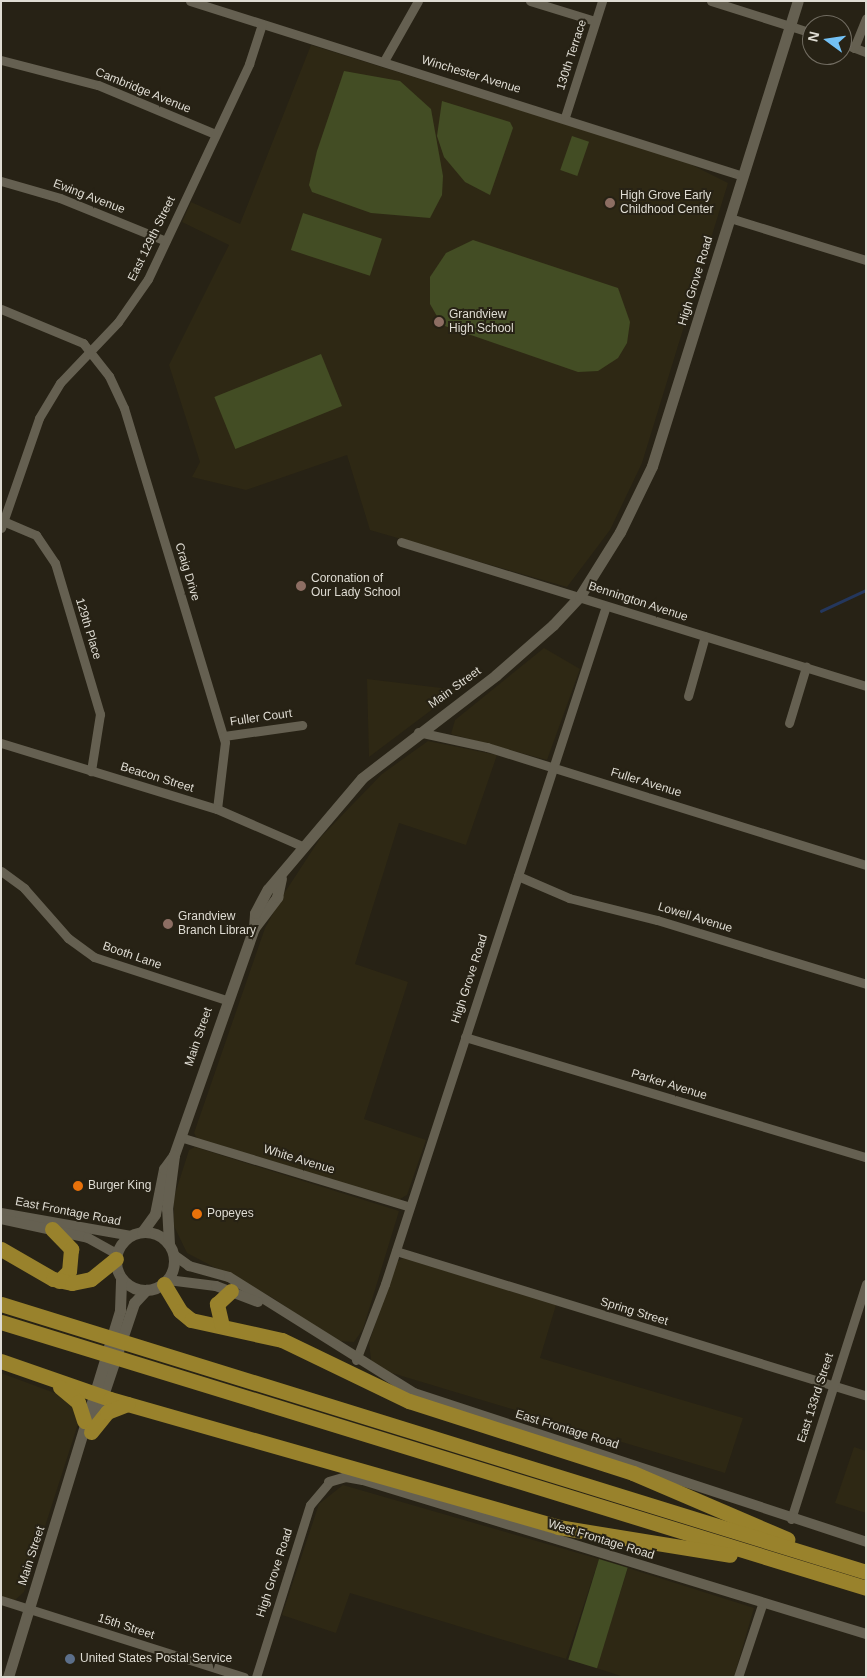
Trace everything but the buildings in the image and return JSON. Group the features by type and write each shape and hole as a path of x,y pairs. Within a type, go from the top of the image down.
{"highway":[{"path":"52,1229 71,1249 69,1271 59,1281"},
{"path":"1,1249 59,1281 85,1281 116,1256"},
{"path":"166,1282 185,1317 282,1340 426,1408 652,1480 795,1542 818,1557"},
{"path":"222,1326 217,1304 231,1291"},
{"path":"1,1304 866,1572"},
{"path":"1,1322 866,1588"},
{"path":"1,1361 56,1382 100,1390 128,1404 558,1527 790,1565"},
{"path":"56,1382 78,1402 86,1432 107,1412 128,1404"}],"main road":[{"name":"High Grove Road","path":"632,509 652,466 798,1"},
{"name":"Main Street","path":"171,1250 167,1209 174,1156 226,1000 254,928 255,913 268,889 282,878 302,846 362,778 418,732 522,654 580,596 632,509"},
{"name":"Main Street","path":"142,1232 155,1214 164,1168 174,1156"},
{"path":"142,1232 158,1234 171,1250 166,1282 146,1290 131,1287 121,1278 116,1256 130,1236 142,1232"},
{"name":"Main Street","path":"8,1677 125,1312 121,1278"},
{"name":"Main Street","path":"125,1312 146,1290"}],"street":[{"name":"Winchester Avenue","path":"190,1 216,5 262,24 565,117 743,176"},
{"path":"384,61 418,1"},
{"path":"530,1 596,21"},
{"name":"130th Terrace","path":"565,117 602,1"},
{"path":"711,1 802,29"},
{"path":"866,18 854,48 866,52"},
{"name":"East 129th Street","path":"2,525 38,418 60,383 136,300 166,241 249,64 262,24"},
{"name":"Cambridge Avenue","path":"1,60 98,85 215,134"},
{"name":"Ewing Avenue","path":"1,181 60,198 166,241"},
{"path":"730,218 866,260"},
{"path":"1,309 64,332 90,350"},
{"name":"Craig Drive","path":"90,350 124,408 224,736 217,809"},
{"name":"129th Place","path":"2,525 36,536 55,562 100,714 91,771"},
{"name":"Bennington Avenue","path":"401,542 866,686"},
{"name":"High Grove Road","path":"356,1360 396,1251 606,606"},
{"path":"688,696 705,636"},
{"path":"789,723 806,667"},
{"name":"Fuller Court","path":"224,736 302,725"},
{"name":"Fuller Avenue","path":"418,732 554,767 866,865"},
{"name":"Beacon Street","path":"1,743 217,809 302,846"},
{"name":"Booth Lane","path":"1,871 24,888 68,938 94,957 226,1000"},
{"name":"Lowell Avenue","path":"518,876 569,898 657,920 866,984"},
{"name":"Parker Avenue","path":"465,1037 866,1157"},
{"name":"White Avenue","path":"180,1137 410,1207"},
{"name":"East Frontage Road","path":"1,1213 130,1236"},
{"name":"East Frontage Road","path":"1,1219 52,1229 96,1241 116,1256"},
{"name":"East Frontage Road","path":"171,1250 189,1266 229,1277 390,1381 444,1404 790,1519 866,1542"},
{"name":"Spring Street","path":"396,1251 866,1396"},
{"name":"East Frontage Road","path":"166,1282 231,1291 276,1309"},
{"name":"East 133rd Street","path":"790,1519 866,1284"},
{"name":"West Frontage Road","path":"329,1482 346,1477 363,1480 866,1634"},
{"name":"High Grove Road","path":"256,1677 310,1505 329,1482"},
{"name":"15th Street","path":"1,1600 244,1677"},
{"path":"738,1677 763,1602"}],"shaded area":[{"name":"Grandview High School","path":"311,45 684,161 728,183 642,463 610,530 567,587 370,530 347,455 246,490 192,477 200,462 169,365 229,245 182,222 191,202 240,224"},
{"path":"544,648 580,669 547,760 451,734 455,720"},
{"path":"367,679 458,690 369,757"},
{"path":"428,741 497,755 466,845 399,823 355,964 408,982 364,1119 426,1140 407,1195 398,1200 197,1138 194,1133 265,928 285,892 321,837 382,774"},
{"path":"195,1147 399,1211 363,1329 354,1342 336,1341 273,1298 187,1253 174,1226 174,1197 189,1150"},
{"path":"403,1258 556,1305 540,1358 743,1418 725,1473 372,1367 369,1343 396,1262"},
{"path":"1,1373 71,1399 78,1424 24,1592 14,1601 1,1598"},
{"path":"854,1447 866,1451 866,1513 835,1503"},
{"path":"343,1485 599,1559 566,1659 350,1593 336,1633 282,1615 319,1504"},
{"path":"628,1568 754,1608 734,1677 624,1677 596,1668"}],"green space":[{"path":"344,71 400,81 431,109 443,176 442,195 430,218 371,213 312,192 309,185 317,151"},
{"path":"442,101 510,122 513,128 490,195 465,182 444,157 437,136"},
{"path":"572,136 589,142 577,176 560,170"},
{"path":"303,213 382,239 370,276 291,250"},
{"path":"473,240 618,288 630,322 627,343 618,358 598,371 578,372 442,325 430,304 430,277 446,253"},
{"path":"321,354 342,406 235,449 214,397"},
{"path":"599,1559 628,1568 597,1668 568,1659"}],"waterway":[{"path":"821,611 866,590"}],"place":[{"name":"High Grove Early Childhood Center","path":"610,203"},
{"name":"Grandview High School","path":"439,322"},
{"name":"Coronation of Our Lady School","path":"301,586"},
{"name":"Grandview Branch Library","path":"168,924"},
{"name":"Burger King","path":"78,1186"},
{"name":"Popeyes","path":"197,1214"},
{"name":"United States Postal Service","path":"70,1659"}]}
